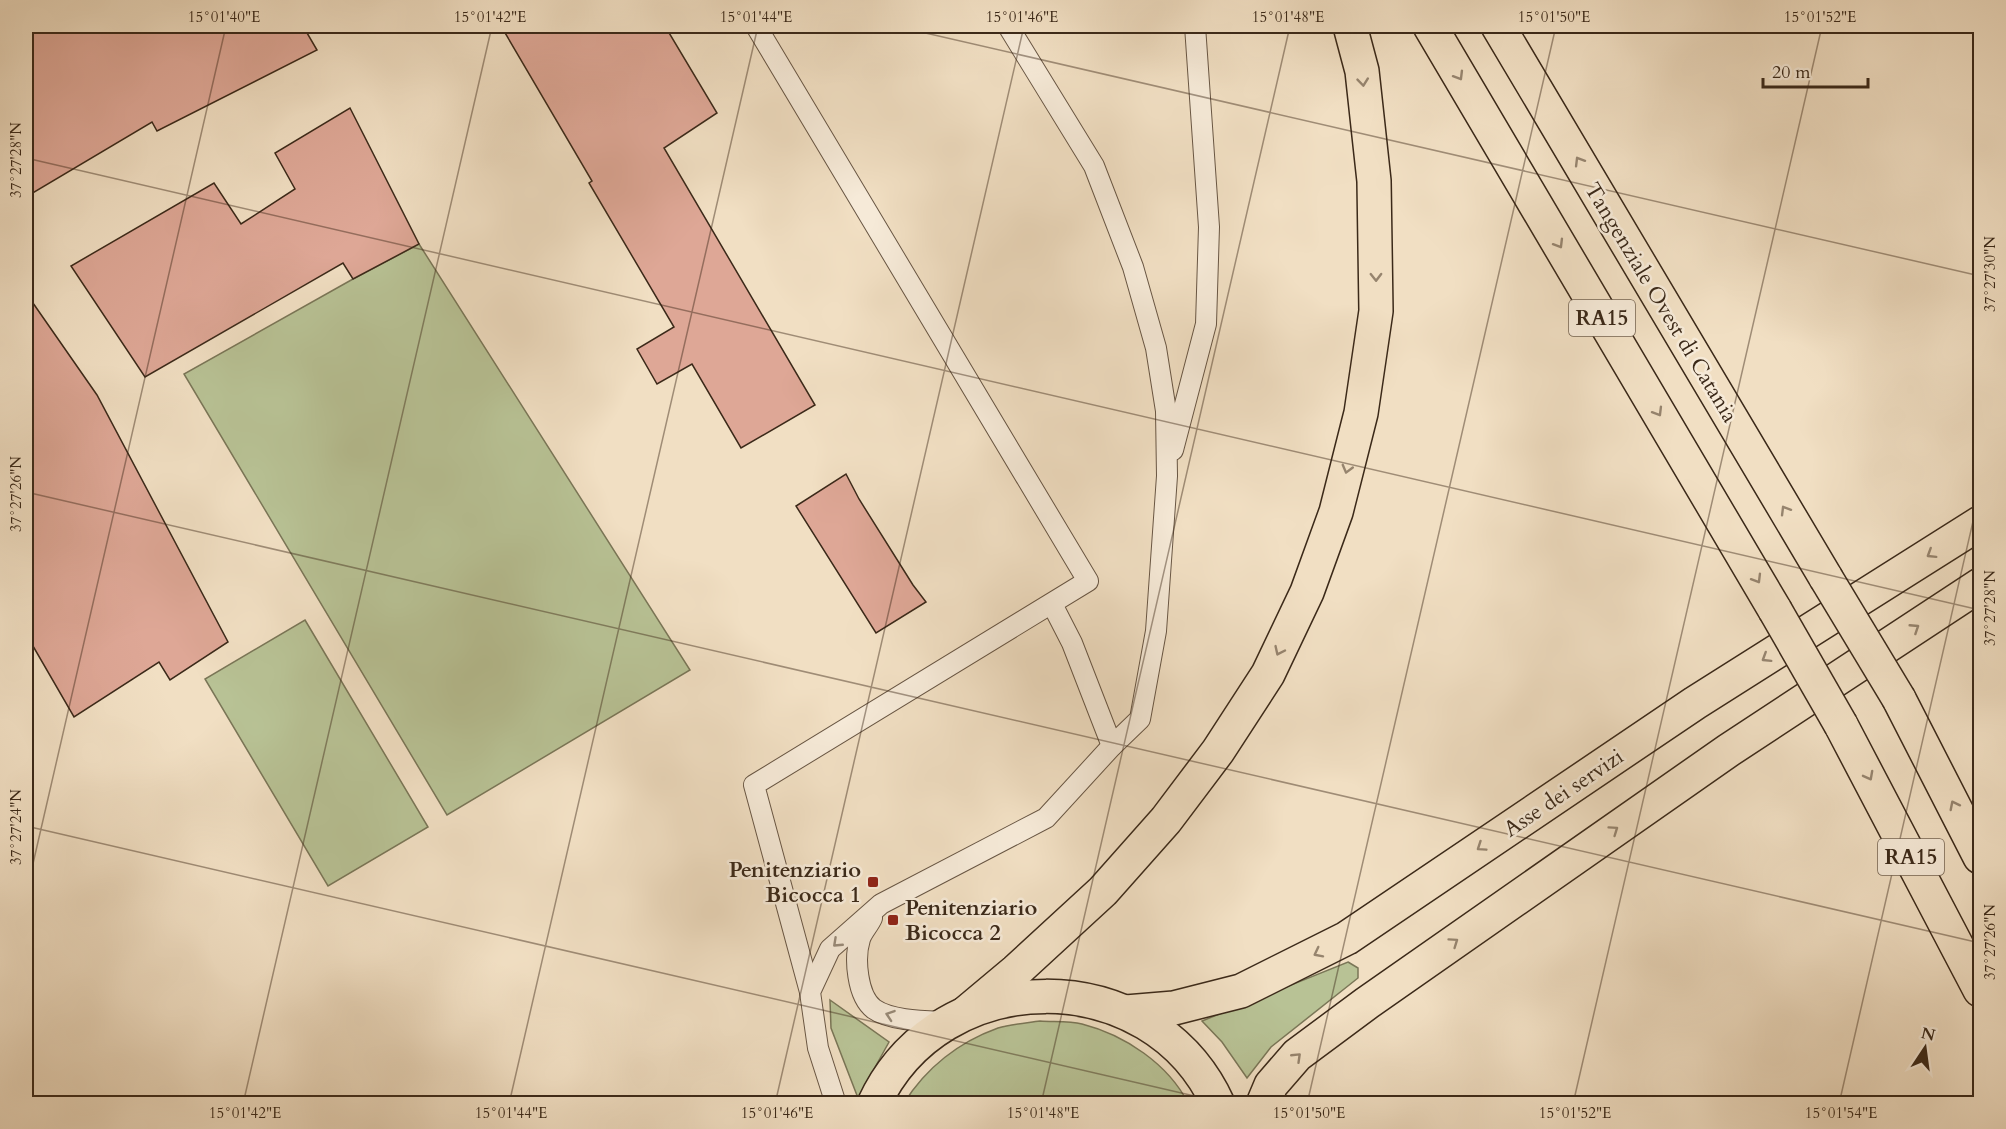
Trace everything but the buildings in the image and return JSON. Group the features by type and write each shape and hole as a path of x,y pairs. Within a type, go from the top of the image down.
{"main road":[{"path":"874,1104 894,1070 918,1044 1016,971 1102,891 1166,820 1218,751 1268,674 1307,592 1335,512 1361,413 1376,311 1374,181 1362,71 1350,26"},
{"name":"RA15","path":"1430,26 1841,725 1980,990"},
{"name":"Tangenziale Ovest di Catania","path":"1498,26 1899,699 1980,857"},
{"name":"Asse dei servizi","path":"1126,1012 1174,1008 1241,991 1347,938 1695,703 1980,523"},
{"path":"1263,1104 1271,1085 1297,1055 1367,1003 1729,750 1980,585"},
{"path":"957,1017 998,1001 1030,996 1063,995 1095,1001 1126,1012 1160,1032 1189,1059 1212,1090 1218,1104"}],"lane":[{"path":"756,26 1088,581 754,785 810,992 818,1048 836,1104"},
{"path":"810,992 830,949 881,904 1046,818 1140,719 1156,631 1167,476 1166,411 1156,348 1133,267 1094,166 1008,26"},
{"path":"1167,476 1206,324 1209,227 1195,26"},
{"path":"1052,604 1072,643 1112,746"},
{"path":"881,904 860,938 857,970 863,997 874,1010 906,1020 957,1017"}],"green space":[{"path":"419,244 690,670 447,815 184,374"},
{"path":"305,620 428,827 328,886 205,679"},
{"path":"1348,962 1358,968 1358,978 1271,1047 1247,1078 1222,1042 1202,1021"},
{"path":"830,1000 889,1042 858,1098 831,1028"},
{"path":"1040,1021 1082,1024 1129,1044 1144,1053 1169,1076 1188,1103 904,1103 922,1078 970,1041 998,1028"}],"place":[{"name":"Penitenziario Bicocca 1","path":"873,882"},
{"name":"Penitenziario Bicocca 2","path":"893,920"}]}
